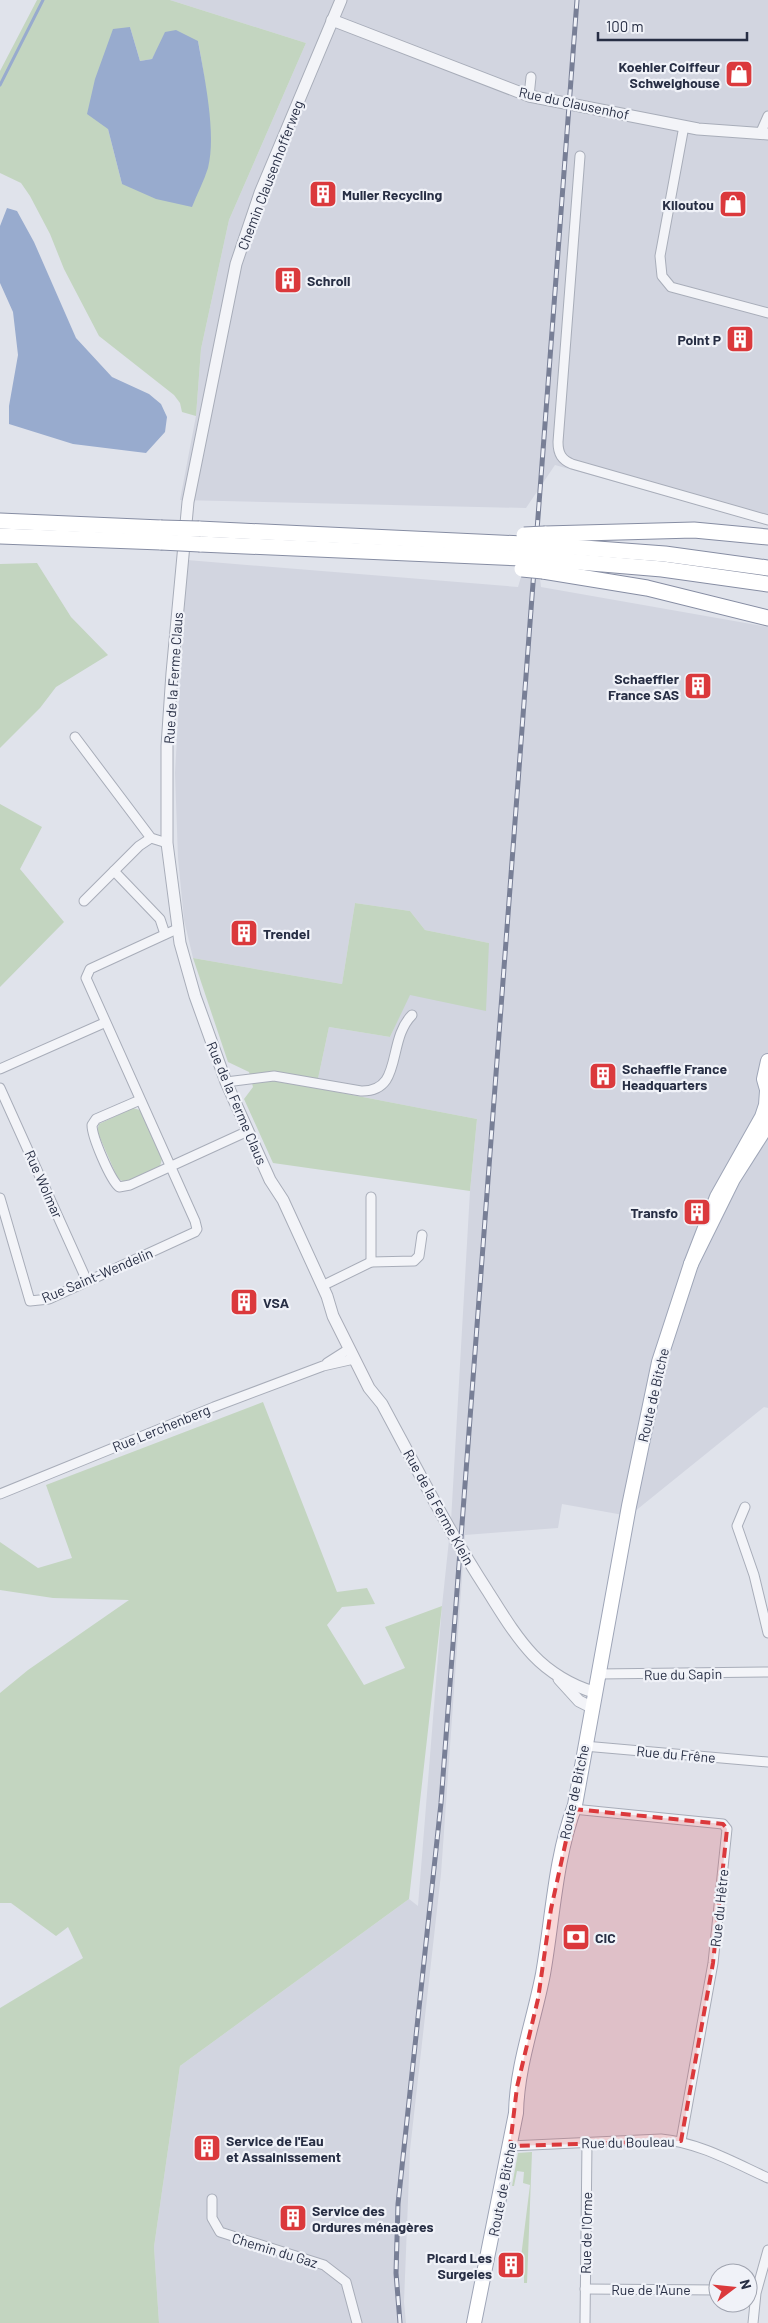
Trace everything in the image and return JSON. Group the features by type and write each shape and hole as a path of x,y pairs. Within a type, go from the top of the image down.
{"highway":[{"path":"0,521 161,535"},
{"path":"544,552 694,530 768,537"},
{"path":"0,536 200,536 517,551 665,554 768,568"},
{"path":"517,551 544,552 768,584"},
{"path":"544,552 647,588 768,618"}],"main road":[{"name":"Route de Bitche","path":"474,2323 510,2146 516,2113 517,2087 527,2036 538,2000 548,1943 551,1909 566,1830 573,1809 591,1707 659,1362 691,1264 717,1197 762,1117 766,1105 767,1092 764,1073 768,1061"},
{"name":"Route de Bitche","path":"691,1264 733,1179 768,1124"}],"street":[{"name":"Chemin Clausenhofferweg","path":"188,502 236,264 260,193 341,0"},
{"name":"Rue du Clausenhof","path":"332,20 529,96 684,126 764,134"},
{"path":"529,96 531,77"},
{"path":"764,134 768,116"},
{"path":"684,126 660,256 662,276 671,287 768,313"},
{"path":"580,156 558,442 560,454 566,461 572,464 768,520"},
{"name":"Rue de la Ferme Claus","path":"188,502 172,673 168,746 167,849 177,930 195,996 226,1082 352,1354"},
{"path":"75,737 151,838 167,849"},
{"path":"84,901 139,846 151,838"},
{"path":"114,871 160,920 165,934"},
{"name":"Rue Saint-Wendelin","path":"0,1198 30,1301 49,1299 195,1232 197,1225 87,983 88,971 177,930"},
{"path":"226,1082 274,1076 361,1091 374,1090 388,1079 398,1036 402,1027 412,1015"},
{"path":"0,1069 104,1023"},
{"name":"Rue Wolmar","path":"0,1088 87,1280"},
{"path":"140,1100 96,1119 92,1125 93,1133 116,1185 122,1187 248,1132"},
{"path":"371,1197 371,1262"},
{"path":"322,1286 371,1262 414,1261 419,1256 422,1235"},
{"name":"Rue Lerchenberg","path":"0,1494 214,1407 352,1354"},
{"name":"Rue de la Ferme Klein","path":"352,1354 369,1388 382,1404 460,1549 516,1635 574,1696 591,1707"},
{"path":"745,1507 737,1526 754,1575 768,1633"},
{"name":"Rue de la Ferme Klein","path":"553,1672 581,1689 594,1692"},
{"name":"Rue du Sapin","path":"598,1674 768,1672"},
{"name":"Rue du Frêne","path":"584,1746 768,1762"},
{"name":"Rue du Hêtre","path":"573,1809 723,1824 727,1829 713,1963 681,2141"},
{"name":"Rue du Bouleau","path":"510,2146 661,2139 681,2141 708,2150 768,2178"},
{"name":"Rue de l'Orme","path":"585,2323 587,2143"},
{"name":"Chemin du Gaz","path":"212,2199 212,2218 220,2232 324,2264 346,2282 357,2323"},
{"path":"768,2250 758,2284 768,2287"},
{"name":"Rue de l'Aune","path":"585,2289 708,2290"}],"highlighted area":[{"path":"573,1809 723,1824 727,1829 713,1963 681,2141 510,2146 517,2087 538,1999 551,1909"}],"shaded area":[{"path":"170,0 768,0 768,525 555,465 526,508 180,500 196,416 201,349 229,220 306,43"},
{"path":"187,560 518,587 521,577 540,578 541,587 768,627 768,1408 764,1407 629,1516 562,1504 558,1528 465,1535 441,1874 410,2150 404,2302 406,2323 159,2323 154,2247 180,2066 409,1899 418,1906 442,1606 451,1521 470,1191 477,1119 316,1088 329,1027 390,1037 409,995 489,943 425,930 410,911 355,903 342,984 193,958 184,920 178,858 175,773"}],"green space":[{"path":"37,0 170,0 306,43 229,220 201,349 196,416 182,412 180,403 174,395 99,336 64,269 50,234 30,196 21,183 0,173 0,71","holes":["130,27 140,61 152,59 157,50 198,41 207,103 209,134 208,166 122,184 108,129"]},
{"path":"37,563 71,617 108,655 56,687 40,708 0,748 0,564"},
{"path":"0,804 42,827 20,869 64,922 0,987"},
{"path":"355,903 410,911 425,930 489,943 486,1011 410,995 390,1037 329,1027 316,1088 477,1119 470,1191 273,1163 244,1099 253,1087 249,1072 228,1062 193,958 342,984"},
{"path":"133,1108 140,1110 162,1159 160,1166 125,1182 118,1179 97,1131 99,1124"},
{"path":"263,1402 337,1592 367,1588 375,1604 342,1607 327,1625 364,1685 405,1668 385,1627 442,1606 409,1899 180,2066 154,2247 159,2323 0,2323 0,2008 83,1958 68,1927 56,1936 11,1903 0,1903 0,1693 28,1670 129,1600 53,1598 0,1590 0,1542 38,1568 72,1558 46,1485"},
{"path":"532,2152 527,2283 524,2283 524,2274 519,2273 530,2185 523,2183 524,2172 517,2171 514,2186 512,2186 518,2153"}],"water":[{"path":"130,27 140,61 152,59 165,32 176,30 198,41 209,105 211,139 208,168 192,207 156,199 122,184 108,129 87,114 95,79 113,29"},
{"path":"7,208 17,211 34,242 76,338 112,377 149,394 161,404 167,417 165,432 146,453 73,444 9,424 9,406 18,355 13,312 0,283 0,226"}],"waterway":[{"path":"0,85 43,0"}],"railway":[{"path":"400,2323 396,2273 398,2204 441,1803 577,0"}],"place":[{"name":"Koehler Coiffeur Schweighouse","path":"739,74"},
{"name":"Muller Recycling","path":"323,194"},
{"name":"Kiloutou","path":"733,204"},
{"name":"Schroll","path":"288,280"},
{"name":"Point P","path":"740,339"},
{"name":"Schaeffler France SAS","path":"698,686"},
{"name":"Trendel","path":"244,933"},
{"name":"Schaeffle France Headquarters","path":"603,1076"},
{"name":"Transfo","path":"697,1212"},
{"name":"VSA","path":"244,1302"},
{"name":"CIC","path":"576,1937"},
{"name":"Service de l'Eau et Assainissement","path":"207,2148"},
{"name":"Service des Ordures ménagères","path":"293,2218"},
{"name":"Picard Les Surgeles","path":"511,2265"}]}
